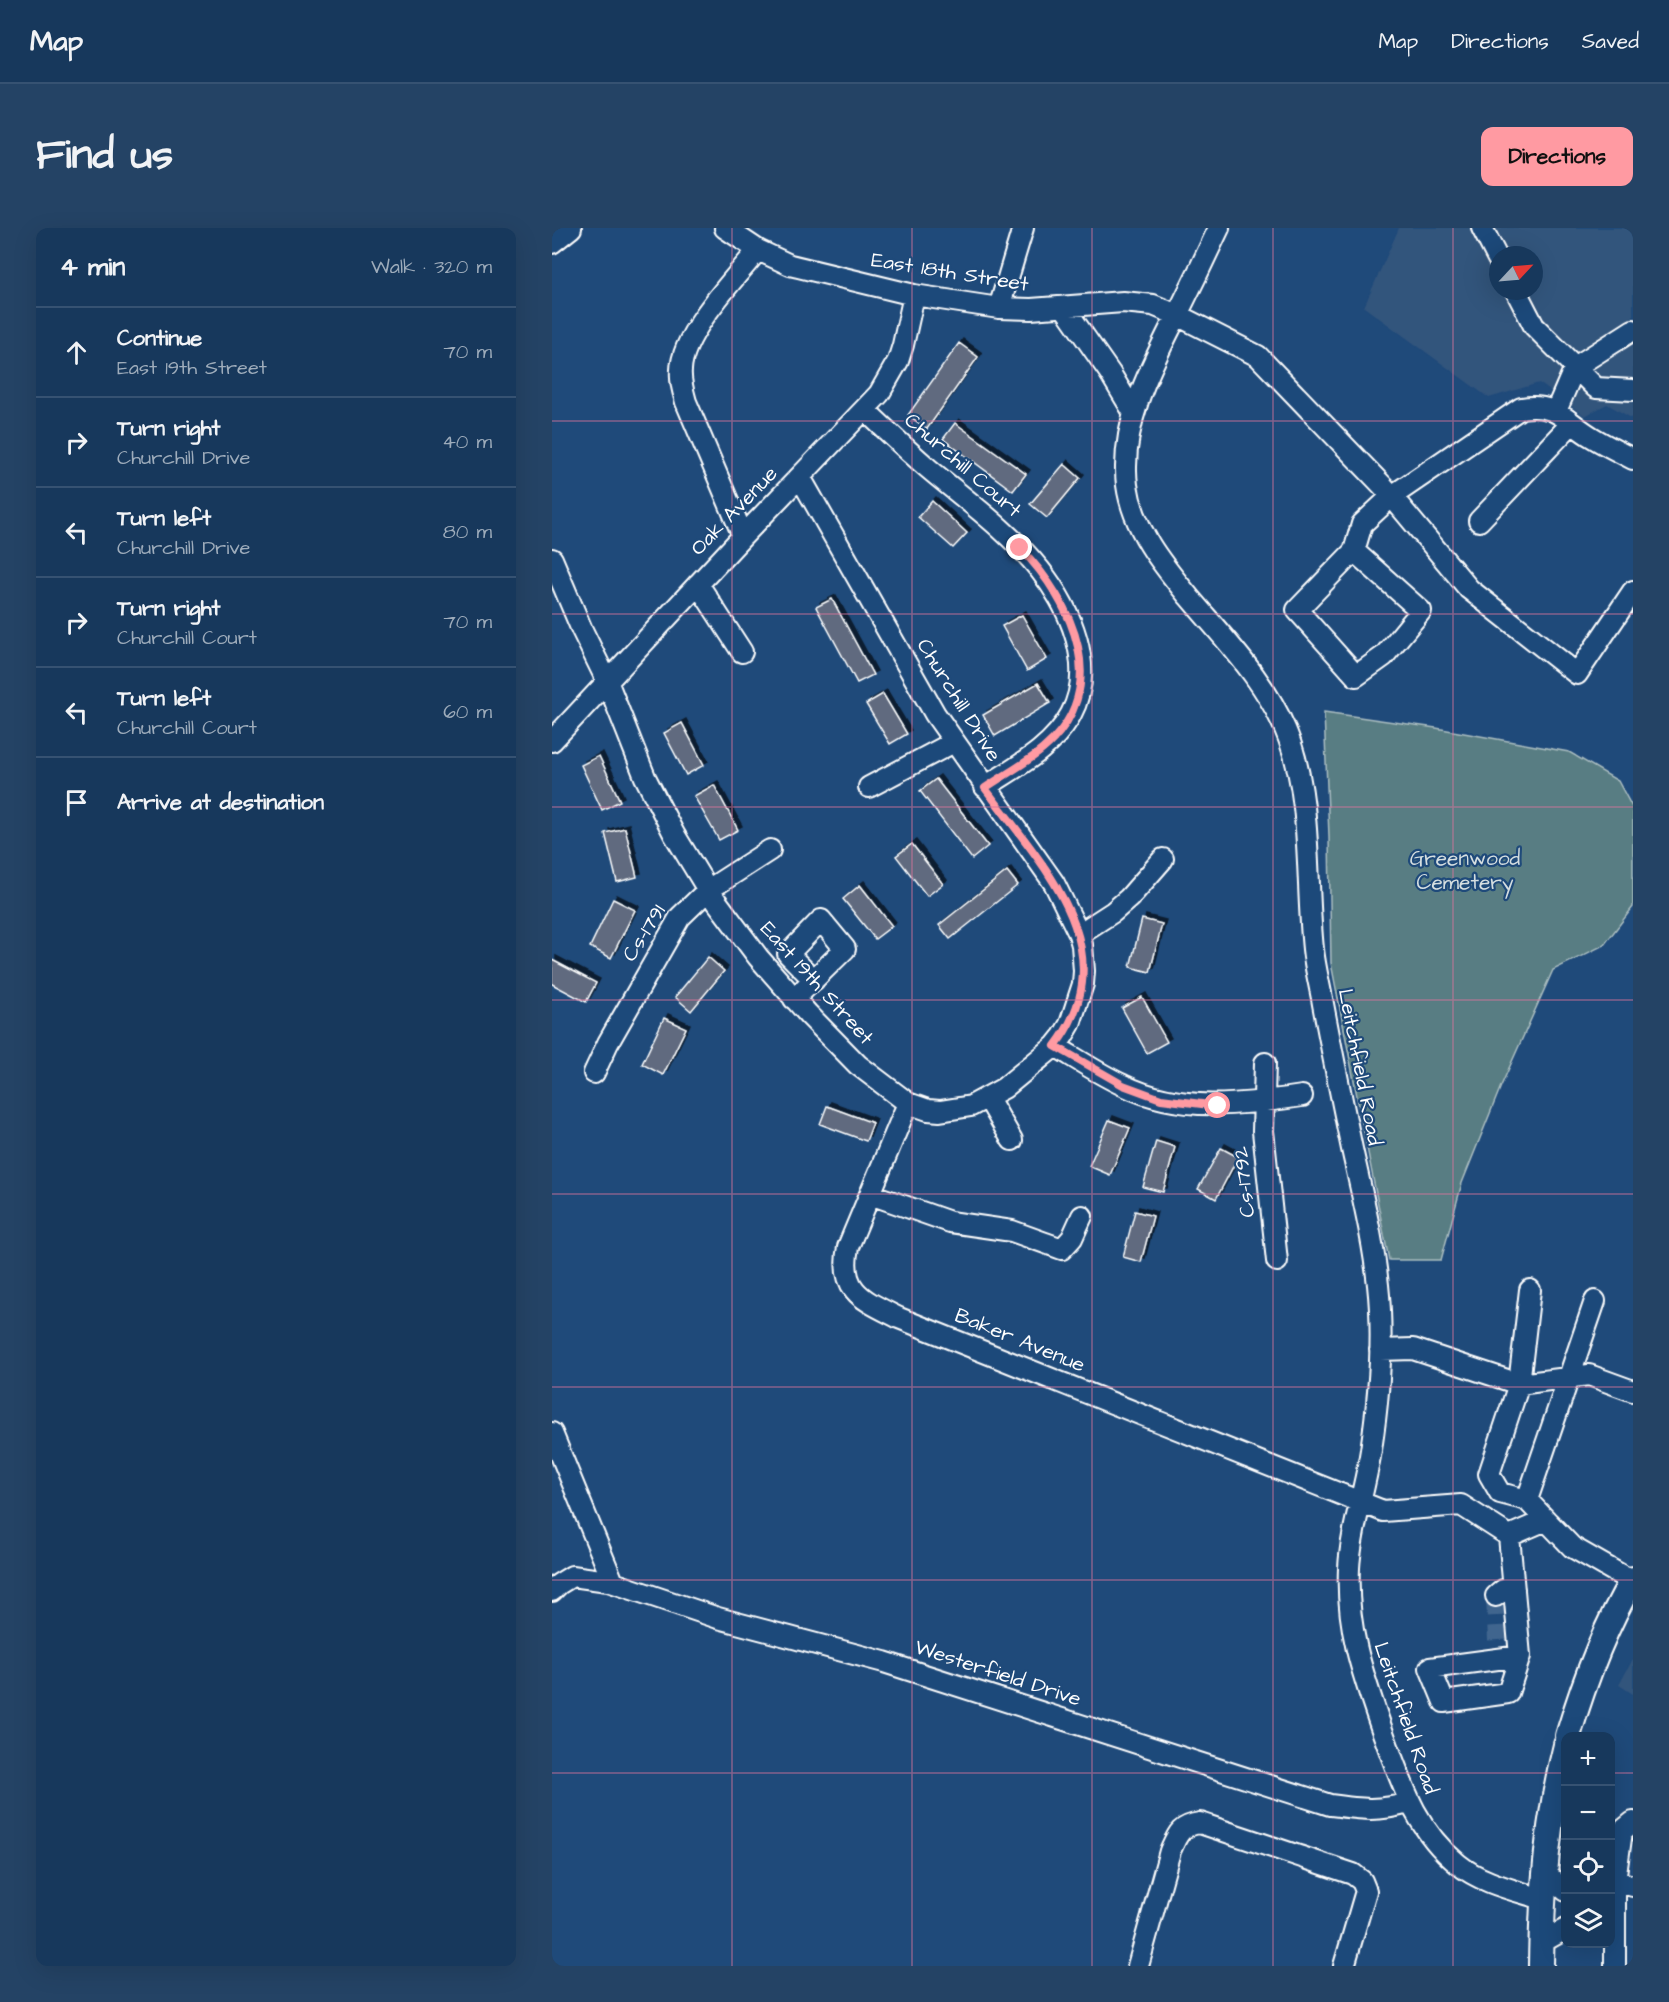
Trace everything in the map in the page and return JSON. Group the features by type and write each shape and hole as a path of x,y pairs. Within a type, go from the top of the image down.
{"main road":[{"path":"1570,1732 1591,1666 1633,1580"},
{"path":"1541,1966 1542,1899 1556,1789 1561,1767"}],"street":[{"path":"552,243 571,228"},
{"name":"East 18th Street","path":"725,228 758,250 790,265 914,295 999,308 1031,309 1123,302 1153,305 1258,356 1392,496 1469,589 1577,674 1633,591"},
{"path":"999,308 1023,228"},
{"name":"Leitchfield Road","path":"1219,228 1149,371 1134,413 1126,460 1127,488 1135,516 1148,544 1166,570 1248,667 1265,691 1281,717 1296,762 1305,826 1313,951 1336,1077 1370,1231 1378,1288 1380,1350 1378,1386 1371,1451 1349,1562 1354,1641 1360,1668 1408,1803 1433,1841 1461,1868 1490,1883 1542,1899"},
{"path":"1482,228 1491,246"},
{"path":"743,536 686,402 681,385 681,369 684,352 692,336 726,288 758,250"},
{"name":"Oak Avenue","path":"552,741 879,394 898,361 914,295"},
{"path":"1521,300 1534,326 1596,388 1633,390"},
{"path":"1064,307 1134,413"},
{"path":"1556,411 1575,367 1633,330"},
{"path":"1354,551 1421,611 1384,656 1356,676 1297,610 1354,551 1362,524 1392,496 1521,408 1537,405 1556,411 1590,437 1633,459"},
{"name":"Churchill Court","path":"865,410 1027,555 1050,583 1074,630 1082,666 1081,683 1071,714 1043,749 985,788"},
{"path":"1479,521 1572,423"},
{"name":"Churchill Drive","path":"800,477 935,714 1054,883 1079,934 1084,958 1083,984 1070,1024 1055,1046"},
{"name":"East 19th Street","path":"552,559 582,630 607,681 645,777 674,834 708,890 758,957 794,999 858,1065 908,1102 928,1110 940,1111 971,1106 988,1098 1005,1088 1055,1046"},
{"path":"698,584 742,651"},
{"path":"869,787 954,741"},
{"name":"Cs-1791","path":"594,1073 662,945 680,917 708,890 770,850"},
{"path":"1079,934 1121,905 1163,859"},
{"path":"794,999 814,980"},
{"path":"1055,1046 1123,1085 1161,1099 1218,1106 1302,1096"},
{"name":"Cs-1792","path":"1265,1063 1263,1131 1277,1261"},
{"path":"988,1098 1012,1140"},
{"name":"Baker Avenue","path":"908,1102 848,1247 845,1262 846,1276 852,1289 864,1300 899,1318 1383,1511 1461,1505 1509,1536"},
{"path":"870,1194 950,1222 1012,1231 1062,1249 1072,1238 1082,1216"},
{"path":"1530,1290 1519,1384 1489,1474 1500,1493 1527,1500 1572,1547 1633,1580"},
{"path":"1527,1500 1595,1301"},
{"path":"1380,1350 1413,1349 1519,1384 1589,1376 1633,1391"},
{"path":"552,1433 613,1582"},
{"path":"1520,1656 1499,1649 1430,1668 1444,1702 1508,1693 1520,1656 1509,1536 1546,1520"},
{"name":"Westerfield Drive","path":"552,1591 572,1576 613,1582 718,1618 884,1662 1330,1805 1368,1810 1392,1808 1408,1803"},
{"path":"1496,1596 1503,1590 1514,1589"},
{"path":"1615,1903 1624,1883 1622,1831 1633,1822"},
{"path":"1138,1966 1170,1851 1178,1833 1187,1825 1200,1823 1353,1874 1362,1881 1366,1890 1344,1966"},
{"path":"1545,1873 1561,1887"},
{"path":"1615,1915 1624,1931 1615,1966"},
{"path":"1542,1942 1561,1932"}],"shaded area":[{"path":"1399,228 1633,228 1633,419 1607,404 1585,416 1539,383 1489,398 1364,307"},
{"path":"1633,1659 1633,1694 1619,1685"}],"green space":[{"name":"Greenwood Cemetery","path":"1324,712 1436,728 1569,752 1618,781 1633,809 1633,907 1604,945 1553,970 1501,1086 1462,1183 1441,1260 1389,1260 1331,963"}],"building":[{"path":"959,343 978,357 927,429 908,415"},
{"path":"955,423 1026,474 1013,491 943,439"},
{"path":"1064,464 1080,478 1047,518 1030,504"},
{"path":"932,501 967,533 953,548 918,517"},
{"path":"832,599 873,675 857,683 816,607"},
{"path":"1022,615 1047,659 1027,671 1002,626"},
{"path":"1038,683 1050,703 995,736 983,715"},
{"path":"883,694 907,734 890,744 866,704"},
{"path":"682,723 704,765 686,775 664,733"},
{"path":"599,756 620,801 602,810 581,765"},
{"path":"936,779 988,846 972,859 920,791"},
{"path":"714,785 738,830 719,840 694,796"},
{"path":"625,828 637,877 617,882 605,833"},
{"path":"912,844 943,884 927,896 896,856"},
{"path":"1007,871 1018,885 950,939 939,925"},
{"path":"860,885 892,926 875,939 843,899"},
{"path":"613,899 635,910 611,958 590,947"},
{"path":"1142,919 1162,924 1150,972 1130,967"},
{"path":"708,957 724,971 691,1011 675,997"},
{"path":"552,960 596,983 586,1002 552,984"},
{"path":"1142,997 1167,1042 1147,1053 1122,1008"},
{"path":"664,1018 686,1028 663,1075 642,1064"},
{"path":"827,1106 873,1123 866,1141 820,1124"},
{"path":"1109,1120 1130,1128 1110,1175 1089,1166"},
{"path":"1156,1141 1175,1147 1163,1192 1143,1187"},
{"path":"1221,1148 1238,1157 1216,1199 1198,1189"},
{"path":"1135,1211 1153,1216 1141,1262 1123,1257"}],"tunnel":[{"path":"1496,1596 1498,1640"}],"route":[{"path":"1020,548 1041,570 1063,606 1074,630 1082,666 1077,699 1062,728 1043,749 985,788 1054,883 1082,945 1083,984 1070,1024 1055,1046 1123,1085 1161,1099 1218,1106"}]}
